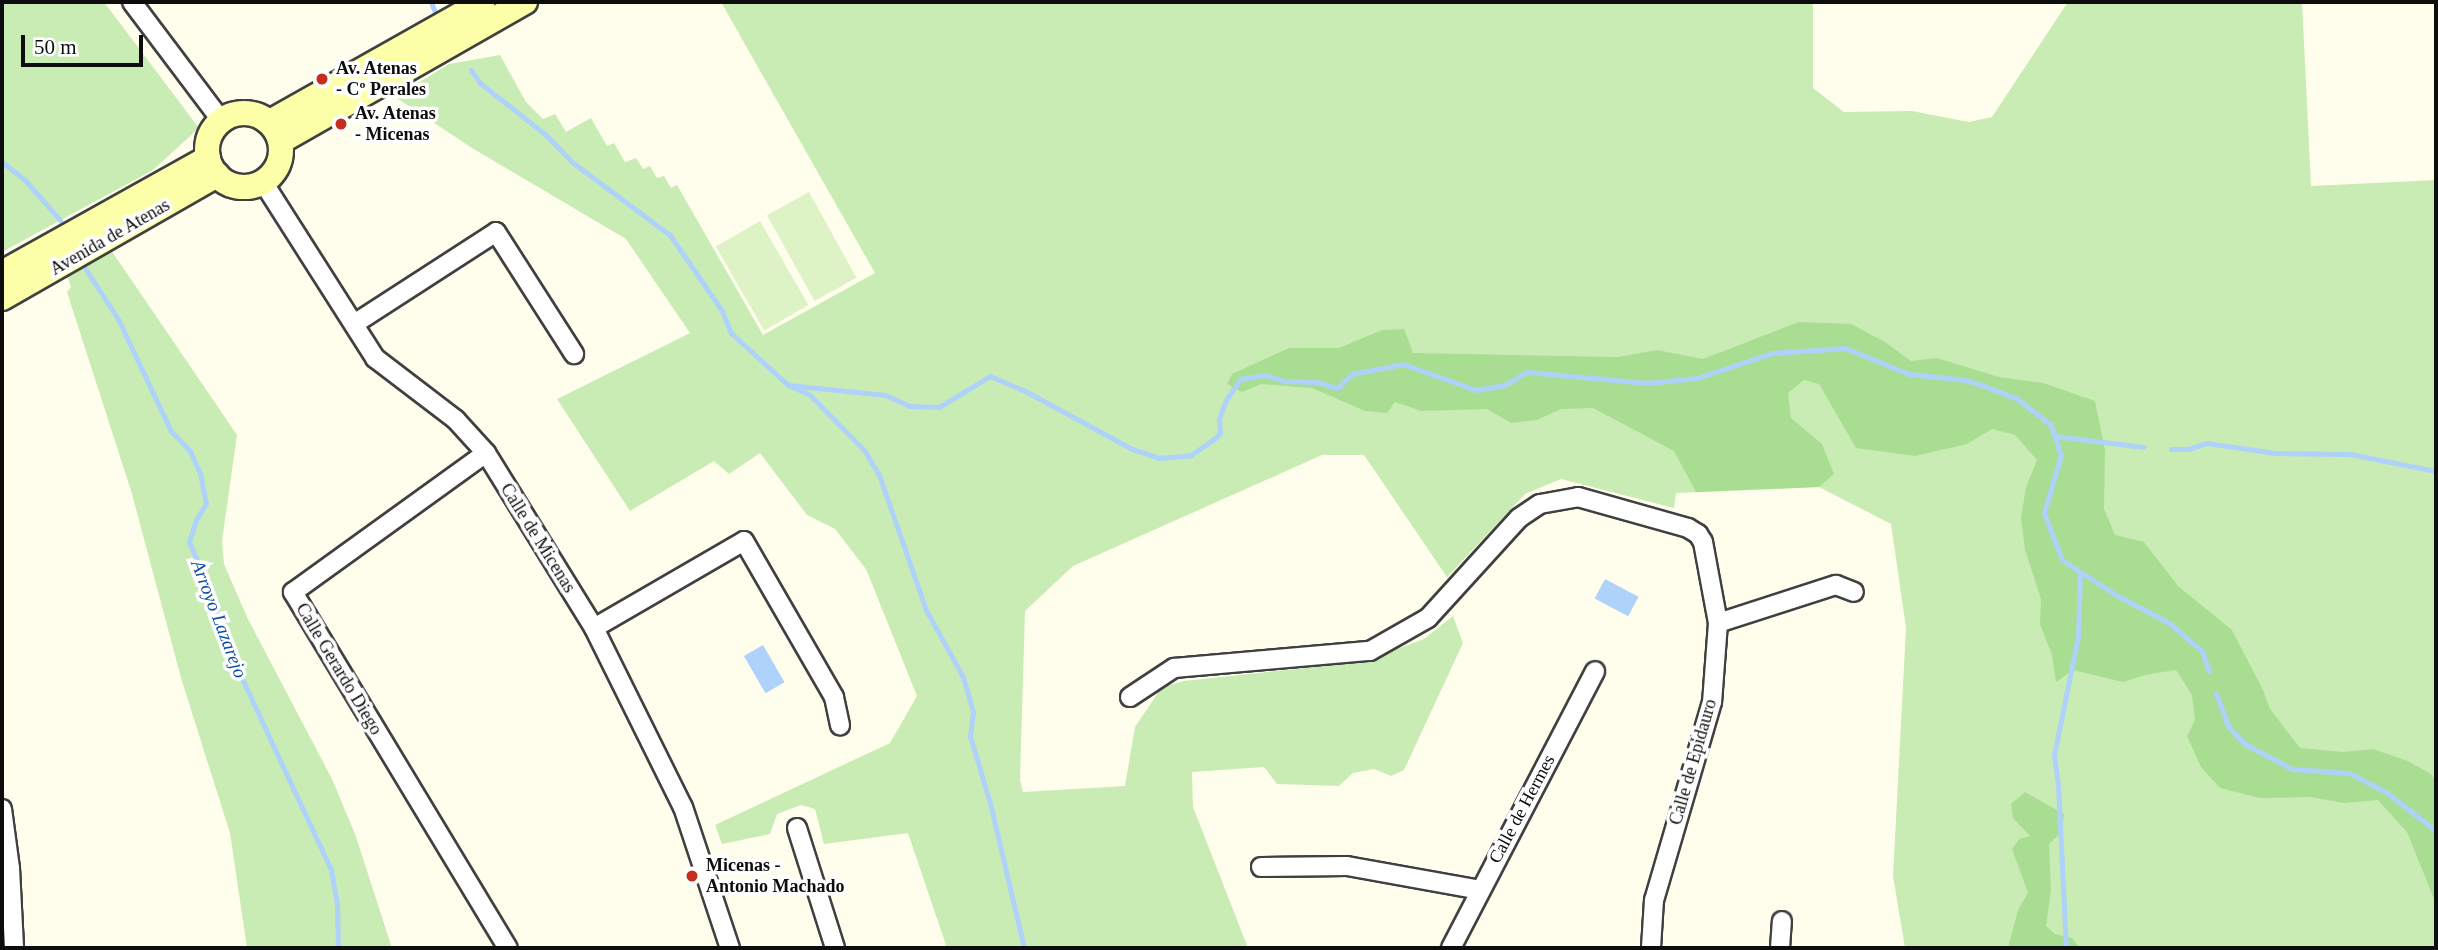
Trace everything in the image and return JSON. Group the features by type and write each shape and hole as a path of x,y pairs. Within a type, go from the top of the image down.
{"main road":[{"path":"275,132 483,2"},
{"path":"275,132 525,2"},
{"path":"246,112 275,132 279,164 263,182 244,187 225,181 213,166 209,137 221,120 232,114 246,112"},
{"name":"Avenida de Atenas","path":"2,273 213,166"},
{"name":"Avenida de Atenas","path":"2,298 213,166"}],"street":[{"path":"132,2 221,120"},
{"name":"Calle de Micenas","path":"263,182 375,358 456,420 486,453 594,628 683,807 730,948"},
{"path":"354,324 496,232 574,354"},
{"name":"Calle Gerardo Diego","path":"486,453 293,592 508,948"},
{"name":"Calle de Epidauro","path":"1129,697 1174,668 1370,651 1428,618 1519,518 1540,504 1578,497 1688,528 1698,534 1703,542 1718,623 1712,702 1654,900 1651,948"},
{"path":"594,628 744,541 834,697 840,725"},
{"path":"1718,623 1836,585 1854,592"},
{"name":"Calle de Hermes","path":"1451,948 1595,671"},
{"path":"2,809 10,868 14,948"},
{"path":"797,828 835,948"},
{"path":"1261,867 1347,866 1479,890"},
{"path":"1780,948 1782,921"}],"green space":[{"path":"2,2 104,2 199,128 153,170 2,252"},
{"path":"721,2 1813,2 1813,88 1844,112 1912,111 1969,122 1992,117 2068,2 2302,2 2311,186 2436,180 2436,948 1905,948 1893,876 1906,628 1891,524 1819,487 1676,493 1674,508 1561,479 1525,494 1447,577 1364,455 1322,455 1073,566 1025,611 1020,780 1023,792 1125,786 1135,727 1162,687 1184,681 1362,662 1424,639 1453,616 1463,643 1404,770 1391,776 1374,769 1353,773 1339,786 1277,784 1264,767 1192,772 1193,807 1248,948 947,948 908,833 824,844 815,809 801,805 777,814 770,834 722,844 715,825 890,743 917,696 866,569 835,529 807,515 760,453 729,474 714,461 630,511 557,399 690,333 626,239 472,148 395,97 449,64 500,55 526,102 543,119 555,114 566,132 591,118 607,146 614,143 625,162 636,158 643,169 650,166 657,178 664,176 671,188 677,185 763,335 875,273"},
{"path":"809,192 857,278 815,301 767,215"},
{"path":"760,221 808,305 764,331 716,246"},
{"path":"111,250 237,435 222,541 224,564 248,619 332,779 355,834 392,948 247,948 230,833 181,678 132,494 67,292 71,287 67,275"},
{"path":"1799,322 1851,324 1885,342 1911,361 1937,358 1999,377 2043,383 2095,401 2105,450 2104,509 2115,535 2144,542 2178,586 2232,630 2270,709 2300,748 2343,752 2373,749 2410,762 2431,774 2436,782 2436,904 2407,832 2378,800 2344,803 2310,797 2260,798 2220,788 2201,767 2187,736 2195,720 2192,695 2176,670 2123,682 2073,670 2056,682 2052,655 2040,624 2041,599 2025,550 2021,518 2026,487 2037,460 2015,435 1992,429 1967,444 1915,456 1856,448 1819,384 1804,380 1788,393 1791,418 1822,444 1834,474 1819,487 1696,492 1674,451 1593,408 1561,409 1537,420 1511,423 1487,409 1421,411 1395,402 1387,413 1365,411 1312,388 1261,384 1242,392 1227,384 1232,374 1289,348 1339,348 1382,330 1404,329 1413,353 1618,357 1657,350 1703,359"},
{"path":"2025,792 2064,814 2062,832 2049,844 2051,890 2046,926 2055,934 2072,938 2080,948 2008,948 2018,910 2028,893 2012,849 2019,839 2030,836 2013,818 2011,804"}],"water":[{"path":"1605,579 1639,597 1628,616 1595,598"},
{"path":"763,645 785,682 765,693 744,656"}],"waterway":[{"path":"431,2 434,10"},
{"path":"471,70 480,83 546,135 572,162 670,235 722,311 731,333 788,385 810,395 864,450 879,475 926,610 963,677 973,712 970,736 990,803 1024,948"},
{"name":"Arroyo Lazarejo","path":"2,162 24,179 60,220"},
{"name":"Arroyo Lazarejo","path":"83,265 118,319 171,431 190,451 200,473 206,503 196,520 189,542 213,596 237,668 331,870 337,905 338,948"},
{"path":"788,385 885,395 910,406 939,407 990,376 1027,392 1132,449 1159,458 1191,455 1215,438 1220,433 1219,419 1226,400 1240,379 1265,375 1285,381 1317,382 1337,388 1352,374 1403,364 1476,390 1505,385 1527,372 1647,383 1697,378 1772,353 1845,348 1909,374 1966,380 1987,387 2016,398 2051,425 2061,455 2044,513 2062,560 2116,595 2169,623 2202,651 2209,671"},
{"path":"2055,436 2143,447"},
{"path":"2171,449 2188,449 2207,443 2275,453 2350,454 2436,471"},
{"path":"2066,948 2058,784 2054,755 2078,636 2080,572"},
{"path":"2216,693 2228,726 2245,744 2292,769 2349,773 2386,792 2436,831"}],"place":[{"name":"Av. Atenas - Cº Perales","path":"322,79"},
{"name":"Av. Atenas - Micenas","path":"341,124"},
{"name":"Micenas - Antonio Machado","path":"692,876"}]}
